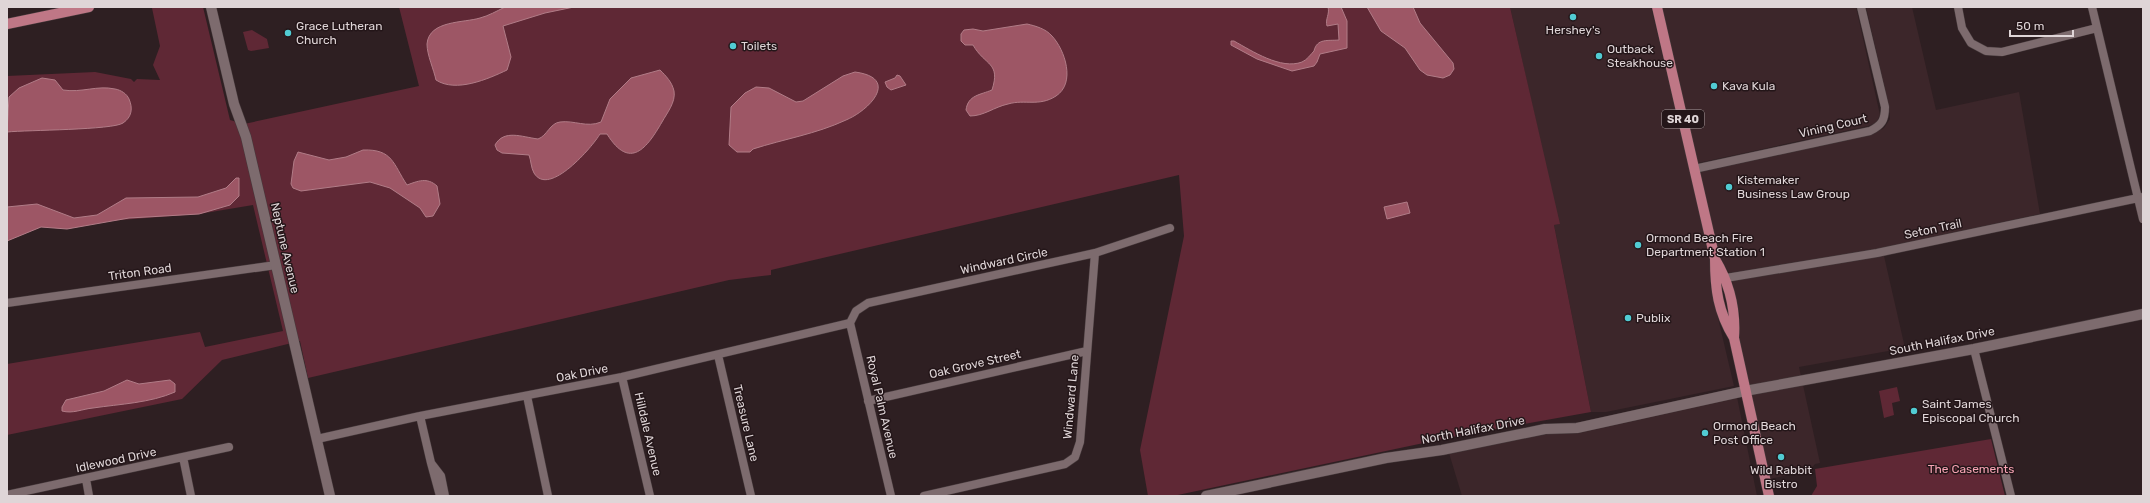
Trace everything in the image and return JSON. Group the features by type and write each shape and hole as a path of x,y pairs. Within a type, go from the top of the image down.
{"main road":[{"path":"7,24 89,7"},
{"name":"SR 40","path":"1657,7 1715,259 1715,284 1723,320 1734,338"},
{"name":"SR 40","path":"1715,259 1726,278 1736,317 1734,338 1769,496"}],"street":[{"name":"Neptune Avenue","path":"211,7 234,104 246,137 330,496"},
{"name":"Vining Court","path":"1694,169 1870,130 1880,126 1885,116 1885,107 1861,7"},
{"path":"1958,7 1962,28 1971,43 1986,51 2002,52 2097,28"},
{"path":"2092,7 2141,197 2143,218"},
{"name":"Seton Trail","path":"1726,278 1877,253 2141,197"},
{"name":"Windward Circle","path":"850,323 856,311 868,303 1095,253 1170,228"},
{"name":"Windward Lane","path":"924,496 1065,464 1075,457 1080,442 1095,253"},
{"name":"Triton Road","path":"7,303 276,265"},
{"name":"South Halifax Drive","path":"1745,391 1974,349 2143,314"},
{"name":"Oak Drive","path":"317,439 420,416 622,377 850,323"},
{"name":"Royal Palm Avenue","path":"850,323 891,496"},
{"path":"1974,349 2011,496"},
{"name":"Oak Grove Street","path":"868,401 1087,350"},
{"name":"Treasure Lane","path":"718,355 750,496"},
{"name":"Hilldale Avenue","path":"622,377 650,496"},
{"name":"North Halifax Drive","path":"1206,496 1386,458 1442,450 1545,429 1577,428 1745,391"},
{"path":"527,396 548,496"},
{"path":"420,416 440,496"},
{"name":"Idlewood Drive","path":"7,495 229,447"},
{"path":"183,457 191,496"},
{"path":"432,463 441,476 445,496"},
{"path":"86,479 89,496"}],"shaded area":[{"path":"505,7 574,7 545,13 503,26 511,57 507,70 481,81 462,85 444,84 436,80 428,53 427,44 429,36 440,27 483,17"},
{"path":"1328,7 1341,7 1347,21 1347,48 1320,54 1314,66 1292,71 1257,59 1231,45 1231,41 1234,41 1276,62 1294,64 1302,62 1309,57 1320,42 1327,40 1339,40 1338,24 1327,26"},
{"path":"1367,7 1413,7 1420,23 1453,63 1454,69 1450,75 1443,78 1427,75 1420,70 1405,48 1381,31"},
{"path":"1510,7 1651,7 1710,256 1710,284 1734,386 1606,412 1591,412 1554,225 1559,224"},
{"path":"1662,7 1856,7 1880,115 1876,123 1698,163"},
{"path":"1866,7 1912,7 1936,110 2019,92 2040,214 1876,249 1729,273 1719,255 1700,172 1871,135 1884,128 1890,119 1889,106"},
{"path":"1027,24 1047,31 1061,49 1067,75 1066,83 1062,90 1056,96 1044,101 1020,102 1003,105 980,115 970,116 966,110 969,101 975,96 992,90 995,74 990,65 973,45 965,45 961,41 961,34 964,30 973,29 983,31"},
{"path":"660,70 672,85 674,99 671,107 650,140 638,152 631,153 623,151 615,145 607,134 600,134 589,149 560,175 550,179 541,179 532,169 529,155 502,153 497,150 495,145 503,137 514,135 538,139 551,127 560,122 596,124 601,122 610,99 631,78"},
{"path":"855,72 869,75 876,81 878,87 871,102 855,115 835,125 812,133 753,149 750,152 737,152 729,145 731,107 745,93 756,87 769,88 796,102 803,101 843,76"},
{"path":"897,75 900,76 906,85 891,90 887,87 885,82 895,78"},
{"path":"42,78 55,80 63,90 77,91 108,88 119,90 129,99 131,106 130,115 123,123 103,127 7,132 9,97 19,88"},
{"path":"363,150 373,150 386,155 395,164 407,185 419,181 430,181 437,186 440,204 433,216 426,217 420,208 390,188 370,182 301,191 293,188 291,184 294,161 298,152 329,160 346,157"},
{"path":"236,178 239,178 239,196 230,205 199,214 129,218 67,229 41,227 7,241 7,207 37,204 74,218 97,215 126,198 198,197 226,188"},
{"path":"1407,202 1410,213 1387,219 1384,207"},
{"path":"1884,256 1905,348 1799,367 1801,376 1749,385 1739,338 1740,316 1732,281"},
{"path":"127,380 139,384 170,380 175,384 175,392 155,399 135,403 74,412 62,411 62,407 66,400 104,391"},
{"path":"1803,385 1820,463 1815,464 1810,470 1770,479 1751,394"},
{"path":"1737,397 1757,496 1462,496 1449,453"}],"green space":[{"path":"203,7 230,120 244,124 419,86 399,7 1510,7 1560,224 1554,225 1591,412 1452,437 1173,496 1148,496 1140,450 1184,236 1179,175 771,270 771,275 729,280 308,378 300,341 222,360 182,399 7,435 7,364 200,332 205,347 283,331 253,205 199,214 108,221 67,229 41,227 7,241 7,76 95,72 131,79 134,82 137,79 160,80 153,65 160,46 152,8"},
{"path":"252,30 267,39 269,48 251,51 248,50 243,32"},
{"path":"1897,387 1900,401 1892,403 1894,415 1884,418 1879,391"},
{"name":"The Casements","path":"1991,439 2005,496 1811,496 1817,486 1815,469"}],"place":[{"name":"Hershey's","path":"1573,17"},
{"name":"Grace Lutheran Church","path":"288,33"},
{"name":"Toilets","path":"733,46"},
{"name":"Outback Steakhouse","path":"1599,56"},
{"name":"Kava Kula","path":"1714,86"},
{"name":"Kistemaker Business Law Group","path":"1729,187"},
{"name":"Ormond Beach Fire Department Station 1","path":"1638,245"},
{"name":"Publix","path":"1628,318"},
{"name":"Saint James Episcopal Church","path":"1914,411"},
{"name":"Ormond Beach Post Office","path":"1705,433"},
{"name":"Wild Rabbit Bistro","path":"1781,457"}]}
